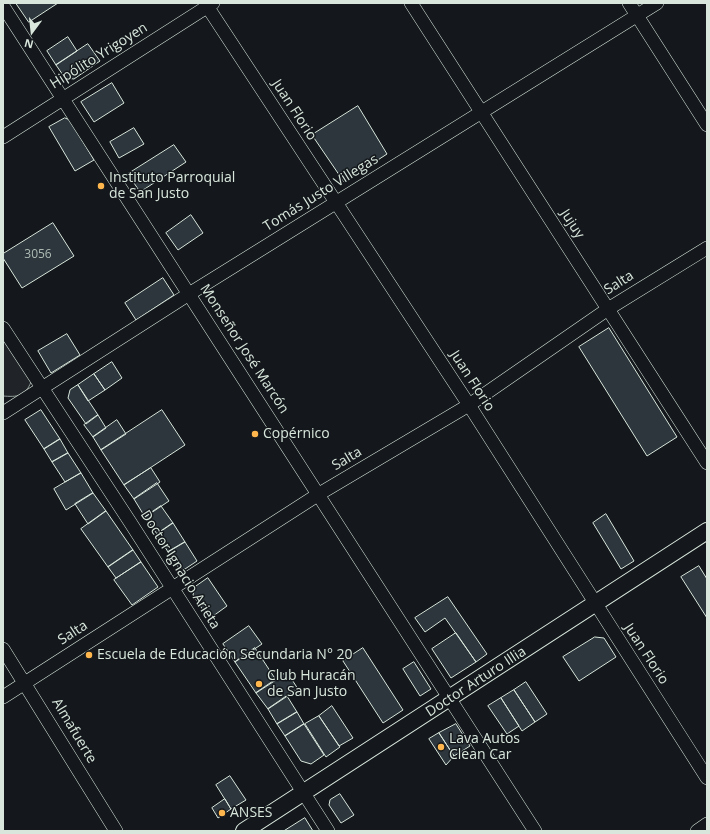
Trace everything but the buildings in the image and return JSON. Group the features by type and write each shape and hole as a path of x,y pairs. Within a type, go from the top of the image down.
{"main road":[{"name":"Doctor Arturo Illia","path":"244,831 450,699 707,531"}],"street":[{"name":"Jujuy","path":"411,3 707,463"},
{"path":"629,3 707,125"},
{"name":"Tomás Justo Villegas","path":"3,413 480,112 657,3"},
{"name":"Hipólito Yrigoyen","path":"3,137 208,4"},
{"name":"Juan Florio","path":"208,4 336,203 469,405 707,778"},
{"name":"Monseñor José Marcón","path":"3,6 535,831"},
{"name":"Salta","path":"3,696 319,494 469,405 608,309 707,248"},
{"name":"Doctor Ignacio Arieta","path":"3,328 130,522 328,831"},
{"name":"Almafuerte","path":"3,649 25,682 116,831"},
{"path":"697,831 707,824"}],"shaded area":[{"path":"3,336 31,382 26,391 20,395 3,396"}],"place":[{"name":"Instituto Parroquial de San Justo","path":"101,186"},
{"name":"Copérnico","path":"255,434"},
{"name":"Escuela de Educación Secundaria N° 20","path":"89,655"},
{"name":"Club Huracán de San Justo","path":"259,684"},
{"name":"Lava Autos Clean Car","path":"441,747"},
{"name":"ANSES","path":"222,813"}]}
